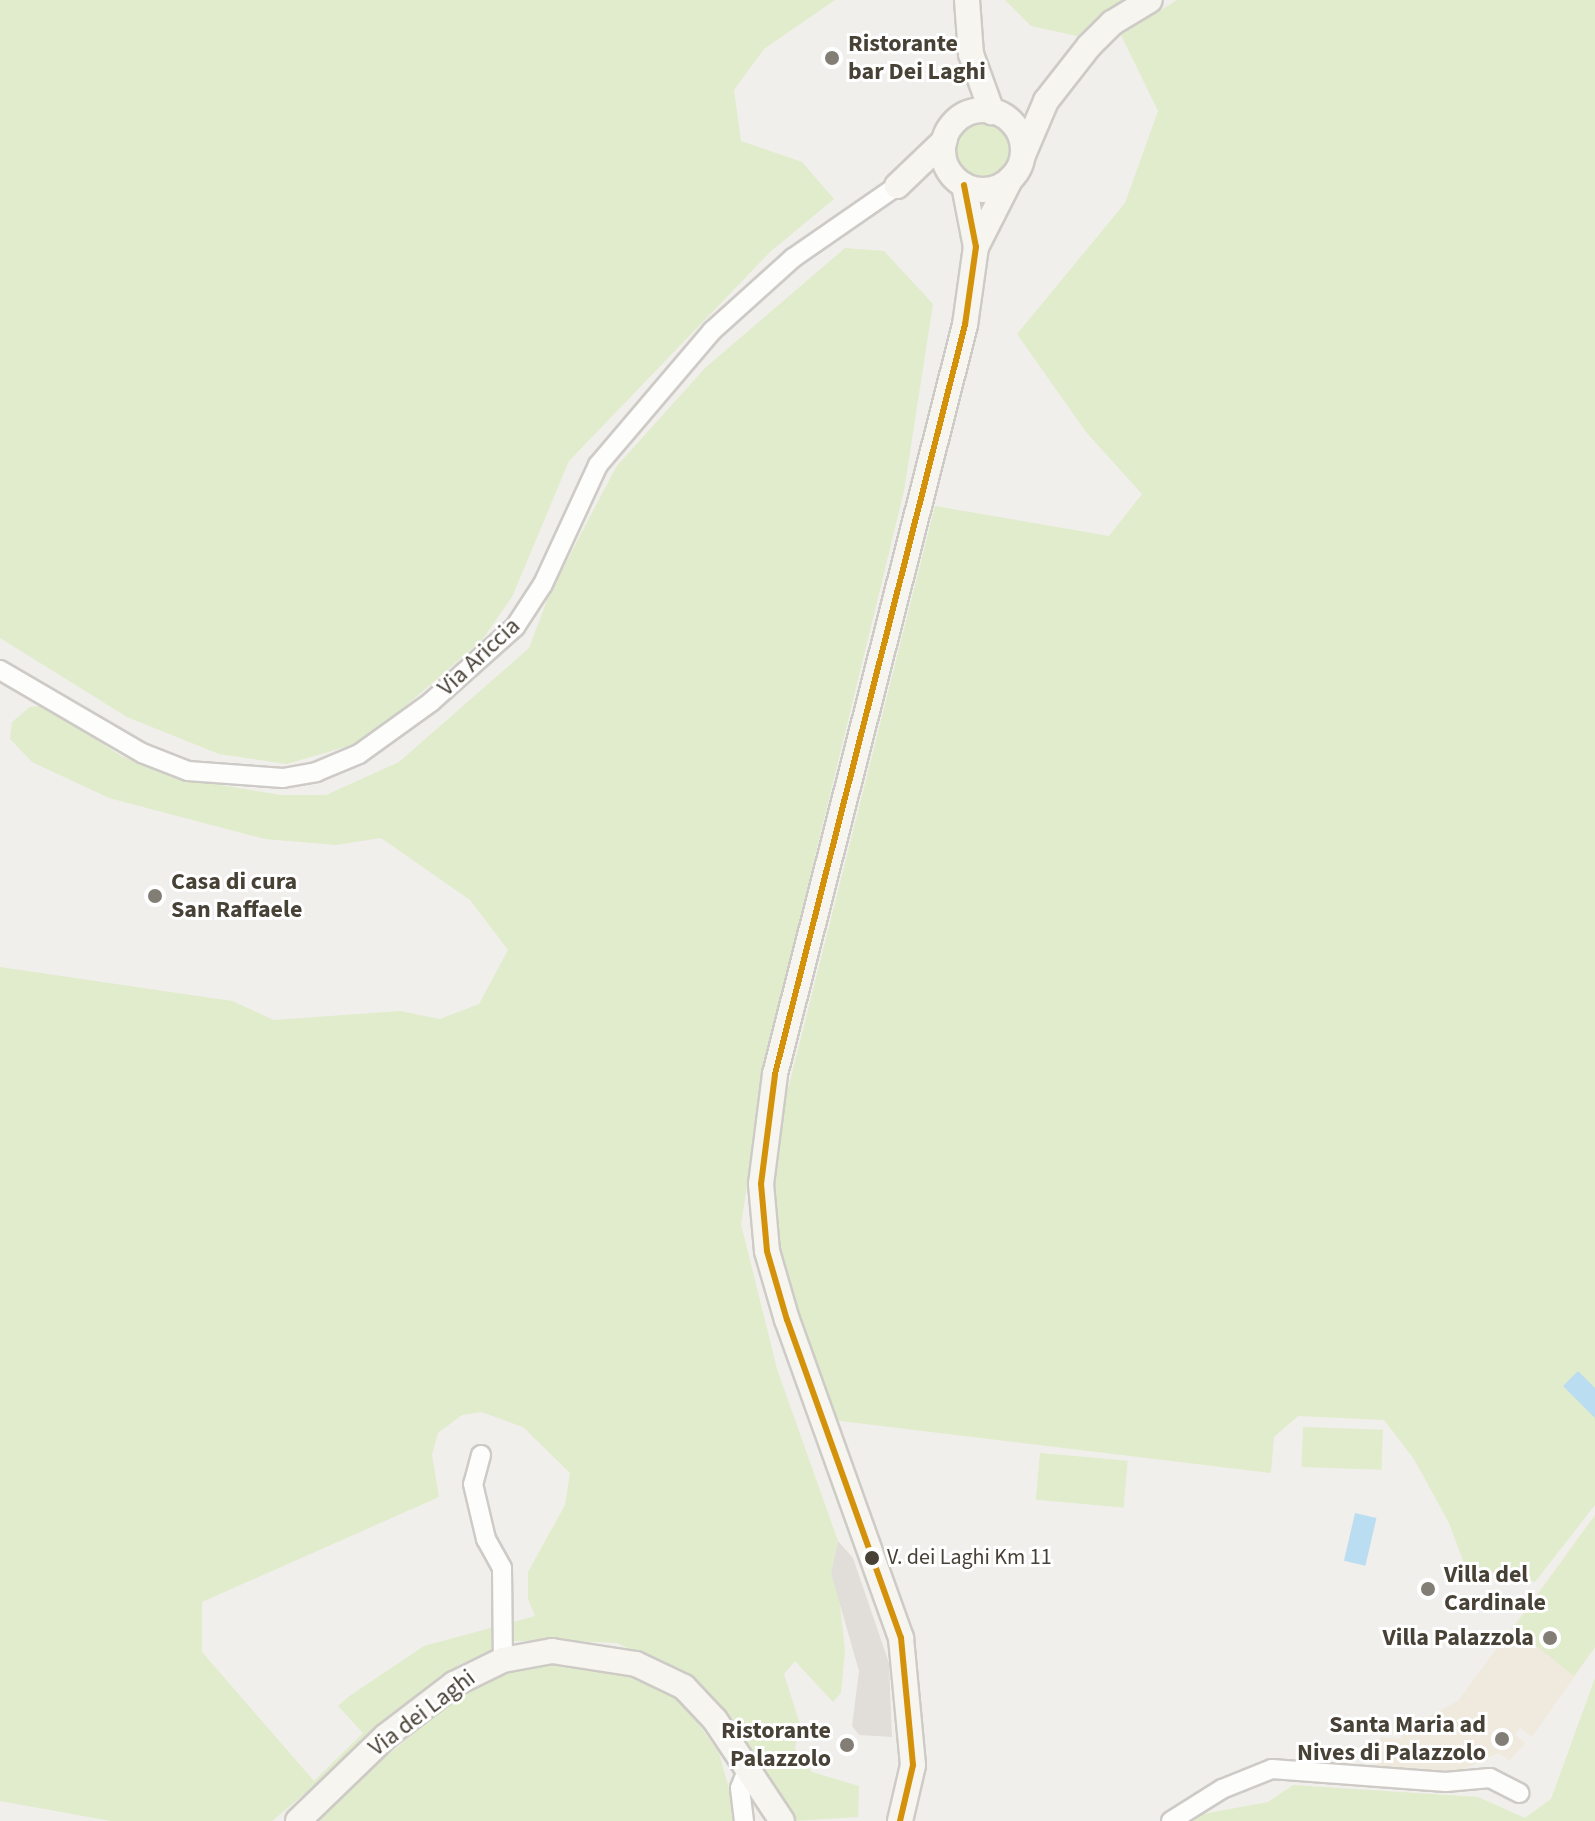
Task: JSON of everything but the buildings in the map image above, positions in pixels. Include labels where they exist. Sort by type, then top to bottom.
[{"type":"main road","points":[[900,1821],[913,1765],[901,1638],[787,1320],[767,1251],[761,1184],[775,1074],[944,421],[976,247],[1023,155],[1046,101],[1105,30],[1150,0]]},
{"type":"main road","points":[[970,3],[971,54],[949,132],[946,164],[960,182],[976,247]]},
{"type":"main road","points":[[971,54],[998,114],[1019,132],[1023,155]]},
{"type":"main road","points":[[949,132],[971,112],[998,114],[1046,101]]},
{"type":"main road","name":"Via Ariccia","points":[[897,186],[949,132]]},
{"type":"main road","points":[[960,182],[984,190],[1011,178]]},
{"type":"main road","name":"Via Ariccia","points":[[897,186],[960,182]]},
{"type":"main road","name":"Via dei Laghi","points":[[298,1821],[411,1716],[454,1684],[503,1660],[565,1652],[660,1673],[707,1709],[782,1821]]},
{"type":"street","name":"Via Ariccia","points":[[0,670],[142,753],[188,771],[283,778],[316,772],[359,754],[431,702],[521,619],[593,473],[701,343],[774,273],[897,186]]},
{"type":"street","points":[[481,1455],[473,1484],[486,1539],[502,1568],[503,1660]]},
{"type":"street","points":[[744,1821],[740,1788],[748,1768]]},
{"type":"street","points":[[1171,1821],[1222,1789],[1272,1769],[1446,1782],[1490,1778],[1519,1793]]},
{"type":"shaded area","name":"Villa Palazzola","points":[[1595,1515],[1595,1647],[1532,1737],[1520,1728],[1515,1735],[1525,1743],[1509,1761],[1499,1753],[1453,1774],[1377,1768],[1380,1737],[1401,1739],[1403,1730],[1458,1701]]},
{"type":"shaded area","points":[[838,1541],[853,1558],[889,1663],[892,1737],[859,1735],[852,1726],[859,1671],[831,1573]]},
{"type":"green space","points":[[0,0],[835,0],[764,49],[734,90],[741,141],[802,162],[834,199],[770,252],[569,461],[512,597],[482,640],[365,741],[287,764],[219,754],[127,717],[0,638]]},
{"type":"green space","points":[[1005,0],[1127,0],[1077,36],[1031,26]]},
{"type":"green space","points":[[1177,0],[1595,0],[1595,1505],[1535,1582],[1465,1566],[1449,1523],[1414,1459],[1384,1420],[1298,1416],[1274,1437],[1271,1473],[832,1420],[773,1236],[771,1180],[781,1117],[935,506],[1109,536],[1142,494],[1086,432],[1017,334],[1125,203],[1158,111],[1121,35]]},
{"type":"green space","points":[[978,119],[990,119],[1006,128],[1013,138],[1013,162],[1006,172],[990,181],[978,181],[958,167],[953,156],[953,144],[967,124]]},
{"type":"green space","points":[[845,248],[884,251],[933,304],[904,491],[769,1045],[741,1224],[777,1369],[838,1541],[831,1573],[838,1587],[845,1650],[841,1693],[833,1702],[795,1661],[784,1674],[800,1724],[795,1749],[812,1772],[859,1786],[858,1817],[792,1821],[668,1667],[617,1643],[572,1641],[514,1641],[460,1664],[272,1821],[111,1821],[0,1801],[0,967],[232,1001],[274,1020],[400,1011],[440,1019],[479,1004],[508,950],[470,900],[381,838],[336,845],[265,839],[109,798],[32,762],[10,739],[12,722],[30,707],[45,705],[121,756],[172,777],[281,795],[326,795],[399,762],[529,648],[549,595],[616,467],[705,368]],"holes":[[[481,1412],[523,1427],[570,1473],[565,1505],[528,1572],[528,1599],[535,1616],[424,1646],[348,1697],[338,1706],[363,1733],[314,1781],[202,1652],[202,1602],[439,1497],[432,1455],[438,1433],[462,1415]]]},
{"type":"green space","points":[[1303,1427],[1383,1430],[1382,1470],[1302,1467]]},
{"type":"green space","points":[[1040,1453],[1128,1461],[1124,1507],[1036,1500]]},
{"type":"green space","points":[[1595,1515],[1595,1647],[1574,1676],[1514,1628]]},
{"type":"green space","points":[[531,1664],[608,1667],[680,1697],[719,1753],[738,1821],[310,1821],[460,1694],[491,1677]]},
{"type":"green space","points":[[1595,1678],[1595,1821],[1194,1821],[1203,1814],[1268,1802],[1293,1785],[1478,1797],[1525,1818],[1551,1799]]},
{"type":"water","points":[[1578,1371],[1595,1388],[1595,1418],[1563,1386]]},
{"type":"water","points":[[1355,1513],[1376,1518],[1365,1566],[1344,1561]]},
{"type":"transit line","points":[[900,1821],[913,1765],[901,1638],[787,1320],[767,1251],[761,1184],[775,1074],[965,325],[976,247],[964,185]]},
{"type":"place","name":"Ristorante bar Dei Laghi","points":[[832,58]]},
{"type":"place","name":"Casa di cura San Raffaele","points":[[155,896]]},
{"type":"place","name":"V. dei Laghi Km 11","points":[[872,1558]]},
{"type":"place","name":"Villa del Cardinale","points":[[1428,1589]]},
{"type":"place","name":"Villa Palazzola","points":[[1550,1638]]},
{"type":"place","name":"Santa Maria ad Nives di Palazzolo","points":[[1502,1739]]},
{"type":"place","name":"Ristorante Palazzolo","points":[[847,1745]]}]
